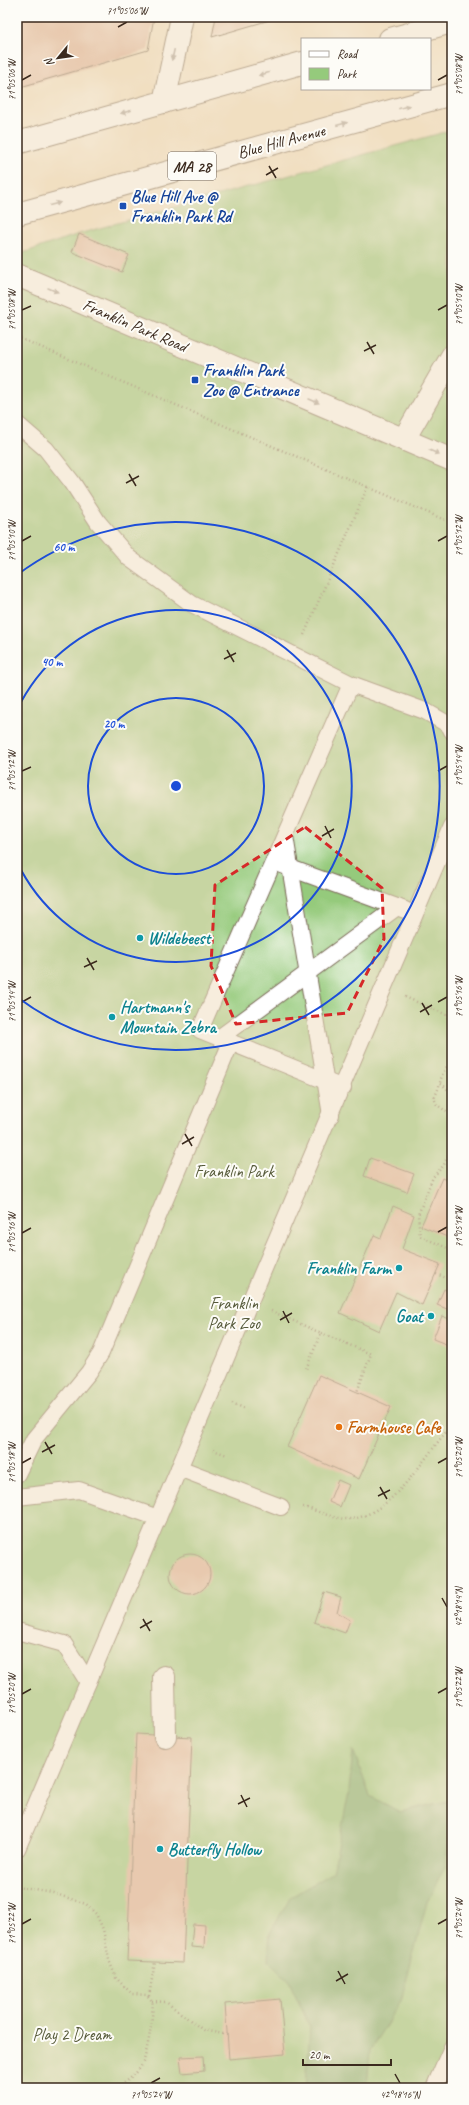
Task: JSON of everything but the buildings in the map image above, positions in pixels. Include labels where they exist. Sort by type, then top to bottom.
[{"type":"main road","points":[[164,102],[182,17]]},
{"type":"main road","points":[[394,38],[452,22]]},
{"type":"main road","points":[[17,143],[301,64]]},
{"type":"main road","name":"Blue Hill Avenue","points":[[17,214],[452,94]]},
{"type":"main road","name":"Franklin Park Road","points":[[17,275],[452,460]]},
{"type":"main road","points":[[404,439],[452,356]]},
{"type":"main road","points":[[164,1677],[166,1736]]},
{"type":"lane","points":[[17,424],[46,449],[72,482],[98,522],[129,558],[192,604],[351,684],[425,711],[449,725],[452,731]]},
{"type":"lane","points":[[343,1088],[200,1030],[351,684]]},
{"type":"lane","points":[[17,1849],[178,1468],[343,1088],[452,827]]},
{"type":"lane","points":[[285,836],[331,1115]]},
{"type":"lane","points":[[274,862],[416,914]]},
{"type":"lane","points":[[17,1474],[34,1439],[89,1372],[101,1353],[225,1040],[307,973],[397,907]]},
{"type":"lane","points":[[178,1468],[281,1507]]},
{"type":"lane","points":[[17,1497],[79,1490],[158,1518]]},
{"type":"lane","points":[[17,1631],[64,1644],[88,1682]]},
{"type":"lane","points":[[434,2088],[452,2047]]},
{"type":"path","points":[[17,337],[452,523]]},
{"type":"path","points":[[296,656],[368,486]]},
{"type":"path","points":[[383,992],[411,999],[447,1015]]},
{"type":"path","points":[[452,1007],[447,1015],[452,1041]]},
{"type":"path","points":[[452,1062],[442,1072],[441,1083],[434,1098],[437,1105],[446,1111],[452,1109]]},
{"type":"path","points":[[441,1083],[452,1094]]},
{"type":"path","points":[[452,1145],[444,1165],[433,1177],[418,1215],[420,1236],[452,1250]]},
{"type":"path","points":[[436,1274],[452,1280]]},
{"type":"path","points":[[251,1301],[320,1333],[371,1354],[356,1392]]},
{"type":"path","points":[[306,1369],[320,1333]]},
{"type":"path","points":[[281,1507],[302,1507],[317,1510],[337,1518],[353,1519],[374,1511],[394,1498],[452,1426]]},
{"type":"path","points":[[17,1887],[53,1893],[86,1904],[96,1914],[104,1929],[111,1966],[120,1984],[132,1994],[147,1994],[152,2001],[153,2015],[143,2062],[132,2077],[117,2088]]},
{"type":"path","points":[[149,1996],[155,1962]]},
{"type":"path","points":[[152,2001],[166,2002],[202,2030],[228,2035]]},
{"type":"highlighted area","points":[[305,827],[382,888],[384,939],[347,1013],[236,1024],[211,966],[215,885]]},
{"type":"green space","name":"Franklin Park","points":[[452,130],[452,2088],[17,2088],[17,255],[82,233]]},
{"type":"green space","points":[[353,1750],[370,1796],[400,1812],[452,1800],[446,1865],[427,1902],[401,2001],[370,2050],[367,2088],[306,2088],[310,2027],[289,1981],[268,1960],[270,1932],[291,1897],[333,1872],[349,1792]]},
{"type":"place","name":"Blue Hill Ave @ Franklin Park Rd","points":[[123,206]]},
{"type":"place","name":"Franklin Park Zoo @ Entrance","points":[[195,380]]},
{"type":"place","name":"Wildebeest","points":[[140,938]]},
{"type":"place","name":"Hartmann's Mountain Zebra","points":[[112,1017]]},
{"type":"place","name":"Franklin Farm","points":[[399,1268]]},
{"type":"place","name":"Goat","points":[[431,1316]]},
{"type":"place","name":"Farmhouse Cafe","points":[[339,1427]]},
{"type":"place","name":"Butterfly Hollow","points":[[160,1849]]},
{"type":"park label","name":"Franklin Park Zoo","points":[[234,1313]]},
{"type":"park label","name":"Play 2 Dream","points":[[72,2034]]}]
